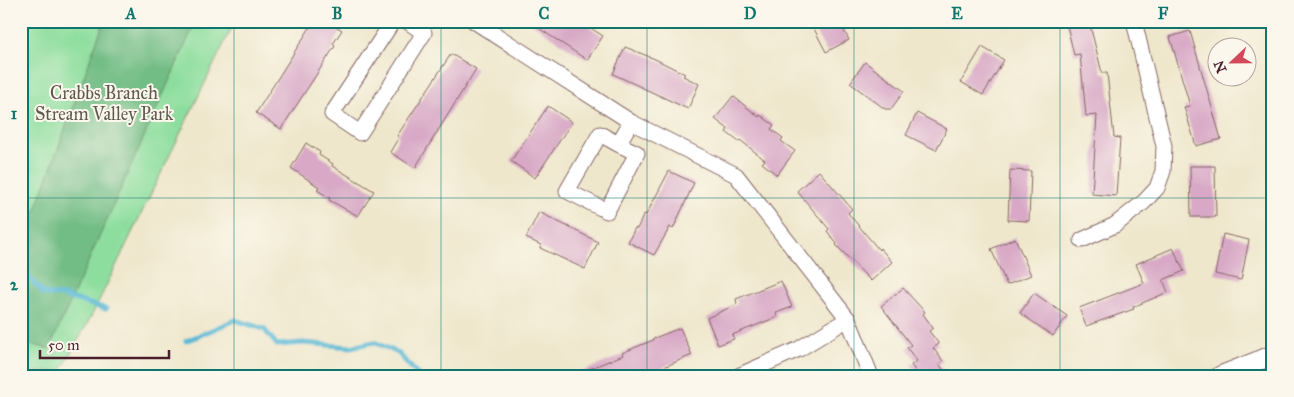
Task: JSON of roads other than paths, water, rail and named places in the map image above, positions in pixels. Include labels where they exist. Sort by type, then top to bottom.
[{"type":"street","points":[[393,21],[332,114],[360,133],[424,32],[407,21]]},
{"type":"street","points":[[474,21],[631,122],[736,174],[848,319],[871,376]]},
{"type":"street","points":[[1082,240],[1115,225],[1144,202],[1157,188],[1163,171],[1164,146],[1134,21]]},
{"type":"street","points":[[618,144],[631,122]]},
{"type":"street","points":[[600,134],[618,144],[637,153],[607,211],[567,191],[600,134]]},
{"type":"street","points":[[738,376],[799,350],[848,319]]},
{"type":"street","points":[[1220,376],[1273,355]]},
{"type":"waterway","points":[[21,274],[26,274],[44,294],[64,296],[106,309]]},
{"type":"waterway","points":[[186,341],[235,320],[264,329],[277,345],[303,343],[351,347],[374,342],[398,353],[419,376]]},
{"type":"park label","name":"Crabbs Branch Stream Valley Park","points":[[104,104]]}]
